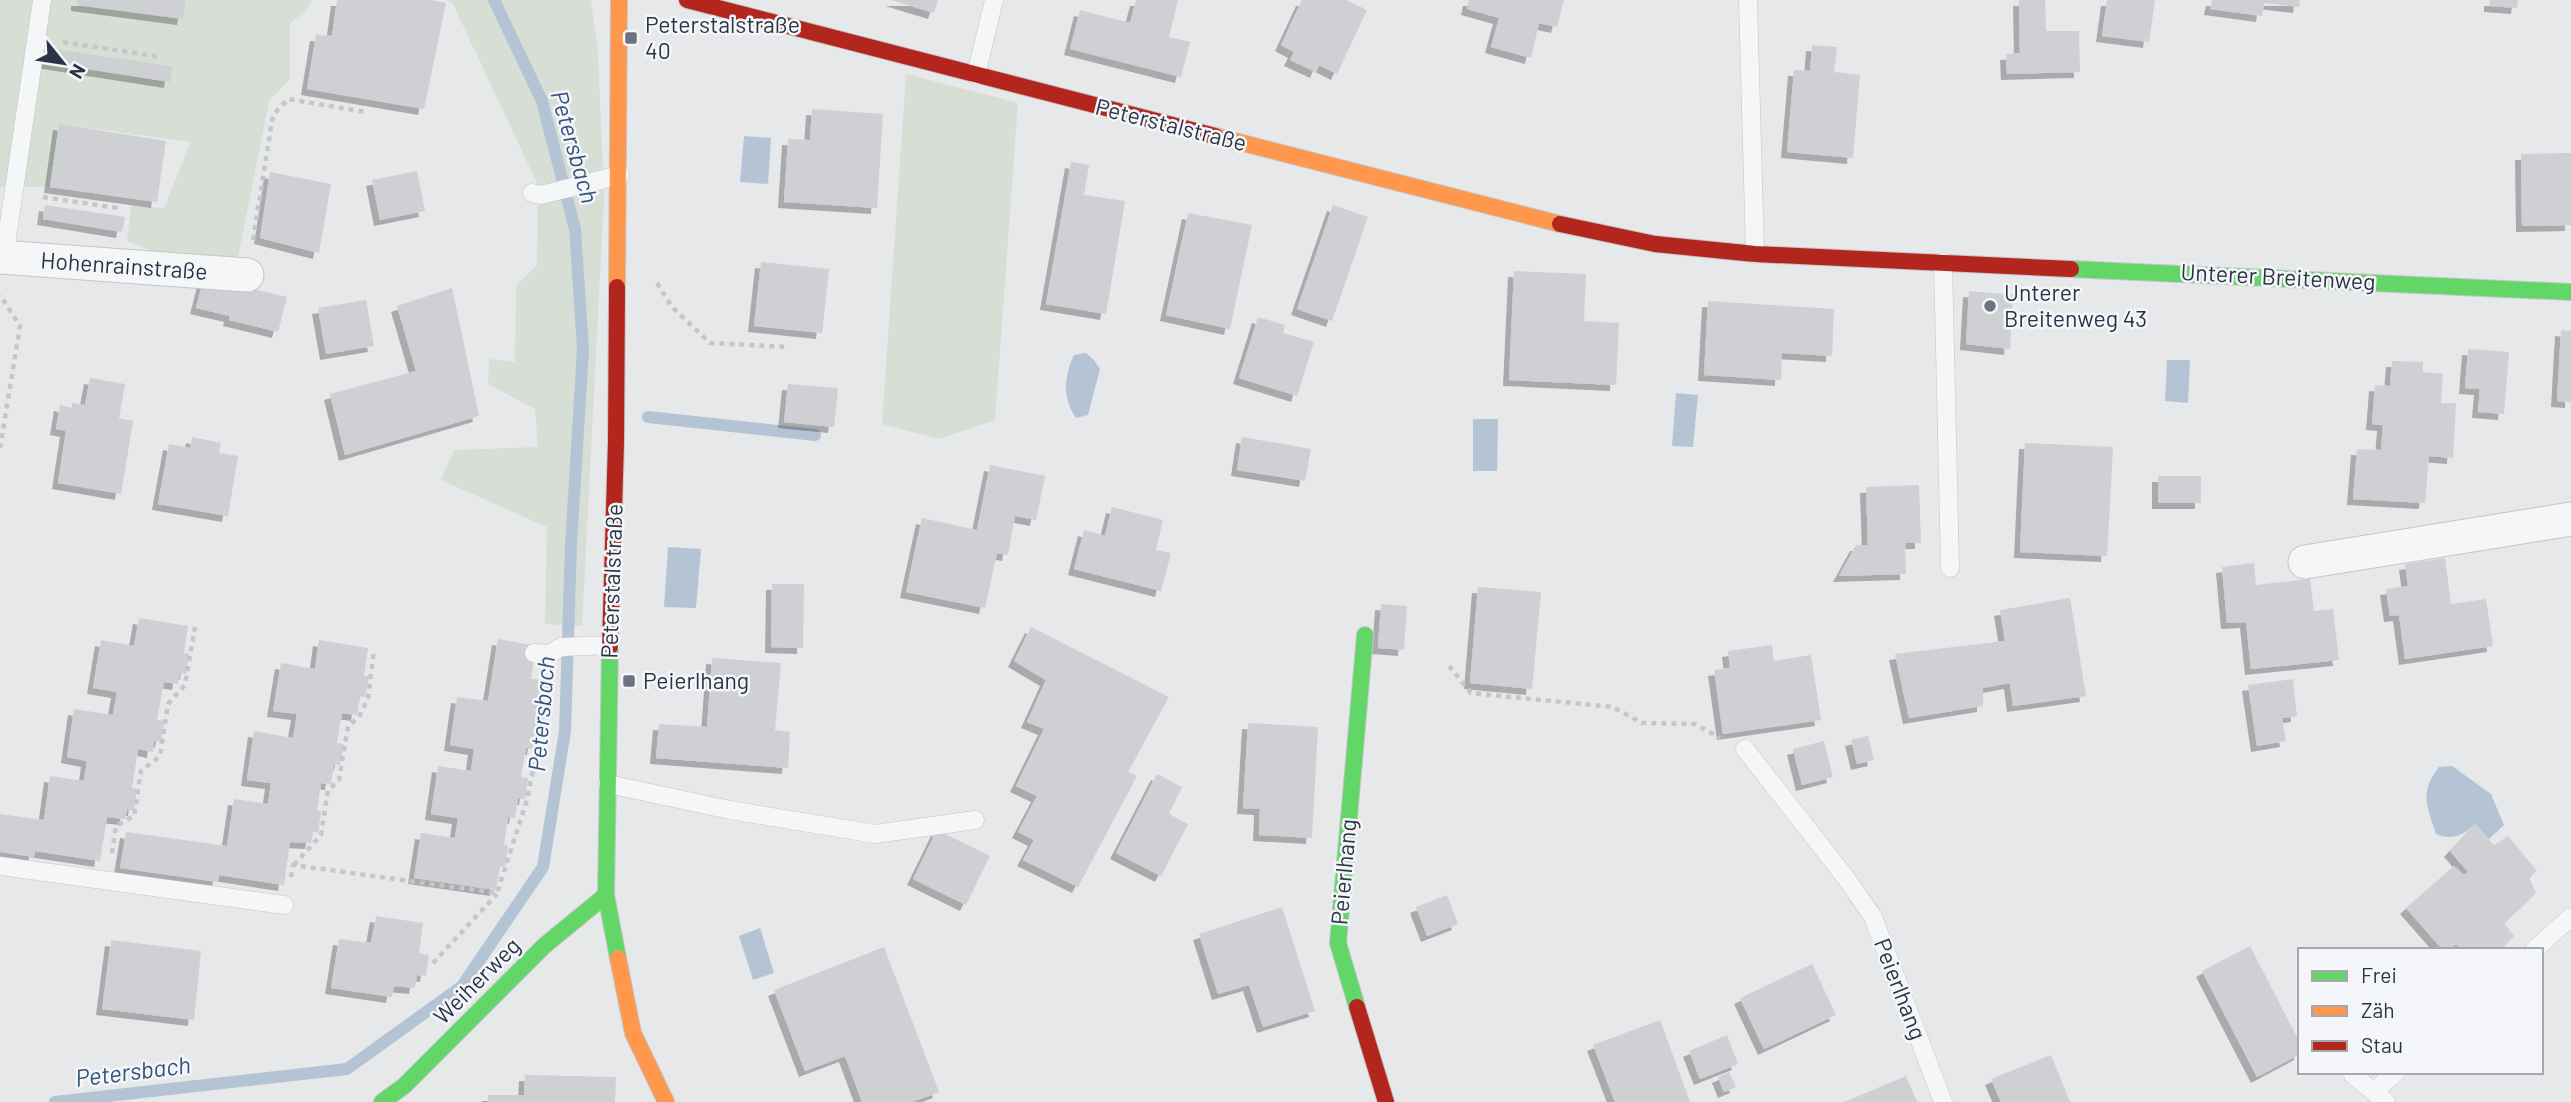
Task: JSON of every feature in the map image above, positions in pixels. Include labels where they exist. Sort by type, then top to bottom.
[{"type":"street","name":"Peterstalstraße","points":[[620,0],[620,175],[606,895],[633,1033],[666,1102]]},
{"type":"street","name":"Peterstalstraße","points":[[687,0],[1553,223],[1655,244]]},
{"type":"street","name":"Unterer Breitenweg","points":[[1655,244],[1755,254],[2571,292]]},
{"type":"street","name":"Hohenrainstraße","points":[[2,257],[247,275]]},
{"type":"street","points":[[2305,562],[2571,519]]},
{"type":"street","name":"Peierlhang","points":[[1366,635],[1338,943],[1386,1102]]},
{"type":"street","name":"Weiherweg","points":[[382,1102],[404,1086],[544,946],[606,895]]},
{"type":"lane","points":[[2,257],[41,0]]},
{"type":"lane","points":[[976,75],[994,0]]},
{"type":"lane","points":[[1748,0],[1755,254]]},
{"type":"lane","points":[[532,193],[541,195],[620,175]]},
{"type":"lane","points":[[1943,262],[1950,568]]},
{"type":"lane","points":[[548,651],[611,645]]},
{"type":"lane","name":"Peierlhang","points":[[1745,749],[1846,878],[1873,917],[1943,1102]]},
{"type":"lane","points":[[608,784],[730,810],[875,834],[975,820]]},
{"type":"lane","points":[[0,866],[284,905]]},
{"type":"lane","points":[[2536,948],[2571,917]]},
{"type":"lane","points":[[2353,1075],[2380,1097],[2395,1074]]},
{"type":"path","points":[[36,38],[161,57]]},
{"type":"path","points":[[247,275],[274,115],[288,99],[366,112]]},
{"type":"path","points":[[12,204],[26,195],[118,208]]},
{"type":"path","points":[[654,278],[672,307],[710,342],[789,347]]},
{"type":"path","points":[[0,294],[20,326],[0,448]]},
{"type":"path","points":[[107,881],[116,825],[134,816],[141,771],[160,756],[168,704],[185,685],[195,626]]},
{"type":"path","points":[[284,905],[293,865],[321,835],[328,790],[339,780],[348,726],[359,717],[368,698],[374,649]]},
{"type":"path","points":[[433,963],[497,893],[545,733],[548,651]]},
{"type":"path","points":[[1449,666],[1471,693],[1613,706],[1642,723],[1695,724],[1745,749]]},
{"type":"path","points":[[293,865],[497,893]]},
{"type":"shaded area","points":[[0,0],[313,0],[290,24],[290,79],[269,101],[237,262],[169,258],[127,241],[131,206],[164,208],[191,142],[59,124],[50,187],[0,187]]},
{"type":"shaded area","points":[[446,0],[591,0],[598,52],[604,198],[582,626],[545,624],[547,527],[441,480],[454,450],[538,447],[535,409],[488,384],[489,359],[515,362],[516,286],[537,265],[538,185],[452,2]]},
{"type":"shaded area","points":[[906,74],[1018,103],[995,420],[939,439],[882,424]]},
{"type":"water","points":[[744,136],[771,138],[768,184],[740,182]]},
{"type":"water","points":[[1086,353],[1100,369],[1088,415],[1076,418],[1068,403],[1068,371],[1074,355]]},
{"type":"water","points":[[2167,360],[2190,360],[2188,403],[2165,401]]},
{"type":"water","points":[[1676,393],[1698,395],[1693,447],[1672,446]]},
{"type":"water","points":[[1473,419],[1498,419],[1497,471],[1473,471]]},
{"type":"water","points":[[668,547],[701,549],[696,608],[664,607]]},
{"type":"water","points":[[2452,766],[2491,794],[2504,825],[2489,839],[2475,824],[2457,836],[2436,834],[2428,807],[2427,792],[2439,767]]},
{"type":"water","points":[[760,928],[774,973],[753,980],[739,936]]},
{"type":"building","points":[[77,0],[186,0],[183,19],[77,5]]},
{"type":"building","points":[[337,0],[431,0],[446,3],[424,109],[307,89],[316,35],[332,36]]},
{"type":"building","points":[[891,0],[938,0],[934,13]]},
{"type":"building","points":[[1136,0],[1178,0],[1169,37],[1190,42],[1181,77],[1070,49],[1080,10],[1130,23]]},
{"type":"building","points":[[1302,0],[1346,0],[1367,10],[1337,74],[1319,65],[1316,72],[1290,60],[1294,52],[1281,45]]},
{"type":"building","points":[[1469,0],[1564,0],[1557,27],[1539,23],[1531,58],[1491,47],[1499,18],[1467,9]]},
{"type":"building","points":[[2019,0],[2045,0],[2046,31],[2079,31],[2080,72],[2007,74],[2006,54],[2020,53]]},
{"type":"building","points":[[2107,0],[2155,0],[2149,42],[2102,36]]},
{"type":"building","points":[[2212,0],[2300,0],[2299,7],[2264,3],[2262,16],[2210,9]]},
{"type":"building","points":[[2490,0],[2518,0],[2517,8],[2490,6]]},
{"type":"building","points":[[1812,45],[1837,47],[1834,72],[1860,75],[1853,158],[1787,152],[1794,70],[1810,71]]},
{"type":"building","points":[[44,48],[172,66],[170,82],[42,62]]},
{"type":"building","points":[[812,109],[883,114],[877,208],[784,202],[788,139],[810,140]]},
{"type":"building","points":[[59,124],[166,141],[157,202],[50,187]]},
{"type":"building","points":[[2571,153],[2571,225],[2522,226],[2521,154]]},
{"type":"building","points":[[1071,162],[1089,165],[1084,195],[1125,201],[1106,314],[1046,304]]},
{"type":"building","points":[[417,171],[425,211],[380,220],[372,180]]},
{"type":"building","points":[[270,172],[331,184],[319,253],[260,238]]},
{"type":"building","points":[[45,205],[125,217],[122,232],[43,219]]},
{"type":"building","points":[[1333,205],[1368,217],[1332,321],[1297,309]]},
{"type":"building","points":[[1188,213],[1252,225],[1230,329],[1166,315]]},
{"type":"building","points":[[761,262],[829,269],[822,333],[754,326]]},
{"type":"building","points":[[1514,271],[1586,274],[1584,321],[1619,323],[1616,385],[1509,380]]},
{"type":"building","points":[[203,281],[238,285],[287,297],[278,332],[229,320],[230,316],[196,308]]},
{"type":"building","points":[[452,288],[479,416],[345,455],[330,394],[416,371],[397,306]]},
{"type":"building","points":[[1969,291],[2013,295],[2010,349],[1966,344]]},
{"type":"building","points":[[366,300],[374,346],[326,354],[318,308]]},
{"type":"building","points":[[1708,301],[1834,309],[1832,356],[1782,353],[1781,380],[1704,375]]},
{"type":"building","points":[[1258,317],[1285,325],[1283,333],[1314,342],[1297,396],[1239,378]]},
{"type":"building","points":[[2561,330],[2571,331],[2571,402],[2557,401]]},
{"type":"building","points":[[2468,349],[2509,352],[2504,414],[2478,412],[2480,389],[2465,388]]},
{"type":"building","points":[[2392,361],[2423,362],[2423,372],[2443,374],[2441,403],[2456,403],[2453,458],[2429,456],[2425,503],[2353,499],[2357,449],[2381,450],[2383,425],[2372,424],[2375,385],[2390,386]]},
{"type":"building","points":[[90,378],[125,384],[119,418],[133,421],[121,494],[58,483],[66,431],[56,429],[60,405],[72,408],[72,403],[85,405]]},
{"type":"building","points":[[788,384],[838,388],[834,427],[784,422]]},
{"type":"building","points":[[192,437],[221,443],[219,453],[238,456],[228,516],[158,504],[169,444],[190,448]]},
{"type":"building","points":[[1242,437],[1311,449],[1305,481],[1237,470]]},
{"type":"building","points":[[2025,443],[2113,447],[2107,556],[2020,552]]},
{"type":"building","points":[[990,465],[1045,476],[1036,520],[1015,516],[1008,555],[997,553],[985,608],[906,592],[922,518],[977,530]]},
{"type":"building","points":[[2158,476],[2201,476],[2201,503],[2158,503]]},
{"type":"building","points":[[1919,485],[1921,543],[1905,543],[1906,574],[1839,576],[1856,545],[1868,545],[1866,487]]},
{"type":"building","points":[[1112,507],[1163,520],[1156,550],[1171,553],[1161,591],[1074,569],[1084,530],[1105,536]]},
{"type":"building","points":[[2445,558],[2451,604],[2486,599],[2493,646],[2405,659],[2399,615],[2390,616],[2386,589],[2408,586],[2405,564]]},
{"type":"building","points":[[2254,563],[2256,585],[2310,579],[2314,611],[2333,609],[2339,660],[2251,669],[2246,622],[2227,623],[2222,567]]},
{"type":"building","points":[[772,584],[804,584],[803,648],[771,647]]},
{"type":"building","points":[[1478,587],[1541,592],[1532,689],[1470,683]]},
{"type":"building","points":[[2070,598],[2086,696],[2013,706],[2010,683],[1983,688],[1983,706],[1909,718],[1895,654],[2005,641],[2000,610]]},
{"type":"building","points":[[1381,604],[1407,606],[1404,650],[1378,648]]},
{"type":"building","points":[[139,618],[188,626],[184,653],[189,654],[186,674],[180,673],[178,684],[164,682],[157,720],[164,721],[161,742],[154,741],[153,752],[138,749],[132,788],[137,789],[134,810],[127,810],[125,819],[107,817],[100,861],[35,851],[34,857],[0,852],[0,814],[44,820],[50,776],[84,781],[87,761],[67,757],[74,709],[113,715],[117,692],[93,688],[101,640],[134,646]]},
{"type":"building","points":[[1031,627],[1169,697],[1128,772],[1137,776],[1078,887],[1023,860],[1034,840],[1018,832],[1037,796],[1016,786],[1044,729],[1027,722],[1046,680],[1014,661]]},
{"type":"building","points":[[498,639],[536,646],[531,679],[544,680],[539,710],[545,711],[542,731],[536,730],[533,749],[526,748],[521,777],[528,778],[525,799],[518,798],[515,818],[508,817],[504,845],[508,846],[505,867],[500,866],[496,890],[414,878],[421,833],[455,838],[458,818],[431,814],[438,766],[471,771],[474,749],[450,745],[457,697],[488,701]]},
{"type":"building","points":[[319,640],[368,648],[364,676],[369,676],[365,697],[360,696],[357,715],[342,713],[337,743],[344,744],[340,765],[334,764],[331,784],[321,783],[317,811],[321,811],[318,833],[313,832],[311,843],[290,842],[284,885],[219,875],[218,882],[120,868],[126,832],[227,846],[234,799],[268,804],[271,783],[247,780],[254,731],[293,738],[297,714],[273,711],[281,663],[315,669]]},
{"type":"building","points":[[1772,645],[1774,661],[1811,655],[1821,720],[1723,734],[1714,670],[1730,668],[1728,651]]},
{"type":"building","points":[[712,658],[781,663],[775,730],[790,732],[788,768],[656,758],[659,724],[707,727]]},
{"type":"building","points":[[2293,679],[2297,716],[2282,718],[2286,741],[2257,746],[2248,685]]},
{"type":"building","points":[[1248,723],[1318,727],[1312,838],[1259,835],[1260,809],[1243,808]]},
{"type":"building","points":[[1868,736],[1874,760],[1857,764],[1851,740]]},
{"type":"building","points":[[1824,741],[1833,777],[1802,785],[1793,749]]},
{"type":"building","points":[[1157,774],[1182,787],[1169,814],[1188,824],[1161,876],[1116,853]]},
{"type":"building","points":[[2475,824],[2494,845],[2508,836],[2537,871],[2529,878],[2536,893],[2504,923],[2514,936],[2502,948],[2459,948],[2456,944],[2452,948],[2441,948],[2406,908],[2454,866],[2464,875],[2468,872],[2450,851]]},
{"type":"building","points":[[937,830],[990,856],[966,905],[913,879]]},
{"type":"building","points":[[1447,895],[1458,924],[1427,936],[1416,907]]},
{"type":"building","points":[[1282,907],[1315,1011],[1263,1027],[1249,985],[1218,994],[1199,934]]},
{"type":"building","points":[[376,916],[423,923],[419,953],[429,955],[426,976],[417,975],[415,988],[394,986],[392,997],[331,988],[339,939],[371,943]]},
{"type":"building","points":[[111,940],[201,951],[194,1020],[102,1009]]},
{"type":"building","points":[[2250,946],[2298,1039],[2298,1055],[2257,1077],[2202,971]]},
{"type":"building","points":[[884,947],[939,1092],[912,1102],[862,1102],[845,1056],[805,1071],[774,990]]},
{"type":"building","points":[[1812,964],[1836,1015],[1764,1049],[1740,998]]},
{"type":"building","points":[[1660,1020],[1690,1102],[1615,1102],[1593,1045]]},
{"type":"building","points":[[1727,1035],[1738,1064],[1700,1079],[1689,1051]]},
{"type":"building","points":[[2051,1055],[2070,1102],[2001,1102],[1991,1079]]},
{"type":"building","points":[[1729,1072],[1736,1087],[1724,1092],[1718,1077]]},
{"type":"building","points":[[525,1075],[616,1077],[615,1102],[488,1102],[488,1095],[524,1095]]},
{"type":"building","points":[[1906,1076],[1917,1102],[1844,1102]]},
{"type":"waterway","name":"Petersbach","points":[[55,1102],[347,1069],[462,986],[543,867],[565,731],[571,545],[583,349],[575,229],[542,101],[494,0]]},
{"type":"waterway","points":[[648,417],[815,435]]},
{"type":"traffic: fast","points":[[2071,269],[2571,292]]},
{"type":"traffic: fast","points":[[1357,1007],[1338,943],[1365,635]]},
{"type":"traffic: fast","points":[[610,647],[606,895],[618,958]]},
{"type":"traffic: fast","points":[[382,1102],[404,1086],[544,946],[606,895]]},
{"type":"traffic: slow","points":[[617,287],[619,0]]},
{"type":"traffic: slow","points":[[1215,136],[1560,224]]},
{"type":"traffic: slow","points":[[618,958],[633,1033],[666,1102]]},
{"type":"traffic: jam","points":[[687,0],[1215,136]]},
{"type":"traffic: jam","points":[[1560,224],[1655,244],[1755,254],[2071,269]]},
{"type":"traffic: jam","points":[[610,647],[617,287]]},
{"type":"traffic: jam","points":[[1357,1007],[1386,1102]]},
{"type":"place","name":"Peterstalstraße 40","points":[[631,38]]},
{"type":"place","name":"Unterer Breitenweg 43","points":[[1990,306]]},
{"type":"place","name":"Peierlhang","points":[[629,681]]}]
